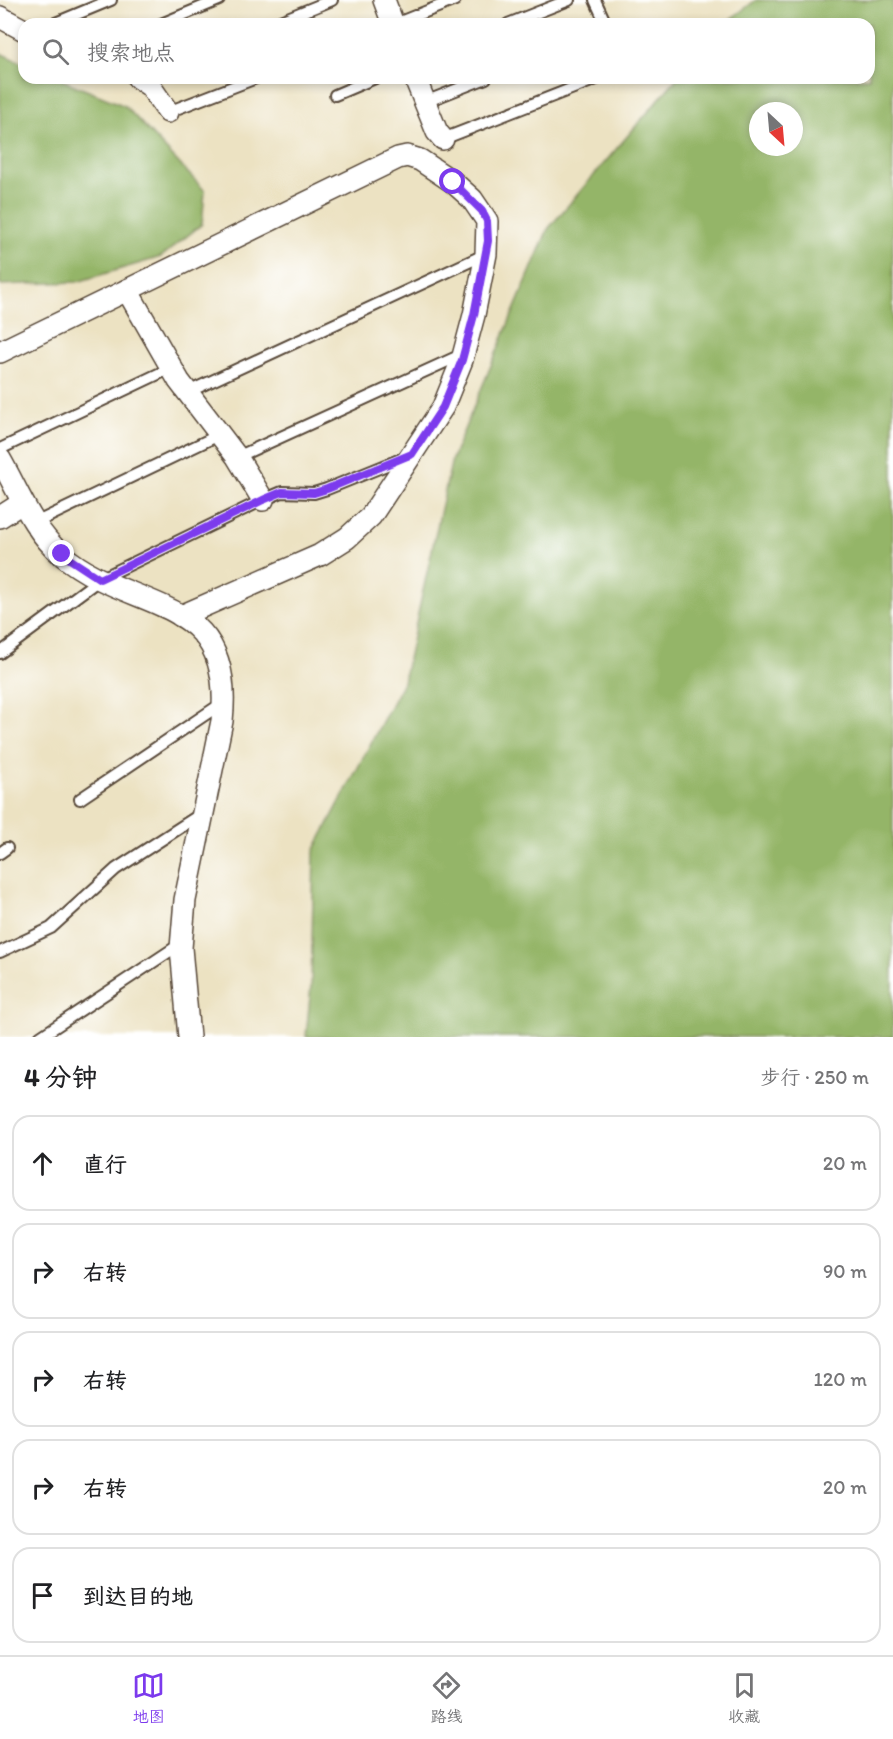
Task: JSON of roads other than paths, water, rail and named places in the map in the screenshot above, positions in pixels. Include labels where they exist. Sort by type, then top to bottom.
[{"type":"street","points":[[384,0],[392,18]]},
{"type":"street","points":[[0,18],[18,27]]},
{"type":"street","points":[[147,84],[168,112]]},
{"type":"street","points":[[418,84],[443,139]]},
{"type":"street","points":[[0,352],[386,162],[407,156],[420,160],[453,182],[482,211],[488,229],[486,254],[463,354],[443,407],[371,516],[347,538],[320,555],[181,616]]},
{"type":"street","points":[[127,290],[171,368],[221,434],[263,500]]},
{"type":"street","points":[[0,459],[19,491],[22,503],[47,540],[62,554],[100,579],[141,594],[181,616],[205,636],[215,653],[222,673],[224,702],[185,900],[182,943],[189,1037]]},
{"type":"street","points":[[0,517],[22,503]]},
{"type":"lane","points":[[68,18],[111,0]]},
{"type":"lane","points":[[175,18],[219,0]]},
{"type":"lane","points":[[288,18],[332,0]]},
{"type":"lane","points":[[409,18],[455,0]]},
{"type":"lane","points":[[523,18],[569,0]]},
{"type":"lane","points":[[595,0],[603,18]]},
{"type":"lane","points":[[168,112],[240,84]]},
{"type":"lane","points":[[334,95],[361,84]]},
{"type":"lane","points":[[425,102],[471,84]]},
{"type":"lane","points":[[443,139],[584,84]]},
{"type":"lane","points":[[188,392],[486,254]]},
{"type":"lane","points":[[237,457],[463,354]]},
{"type":"lane","points":[[0,449],[171,368]]},
{"type":"lane","points":[[35,523],[221,434]]},
{"type":"lane","points":[[0,653],[100,579],[263,500],[282,492],[314,493],[327,489],[412,454]]},
{"type":"lane","points":[[80,799],[224,702]]},
{"type":"lane","points":[[0,952],[51,928],[116,869],[201,814]]},
{"type":"lane","points":[[40,1037],[182,943]]}]
